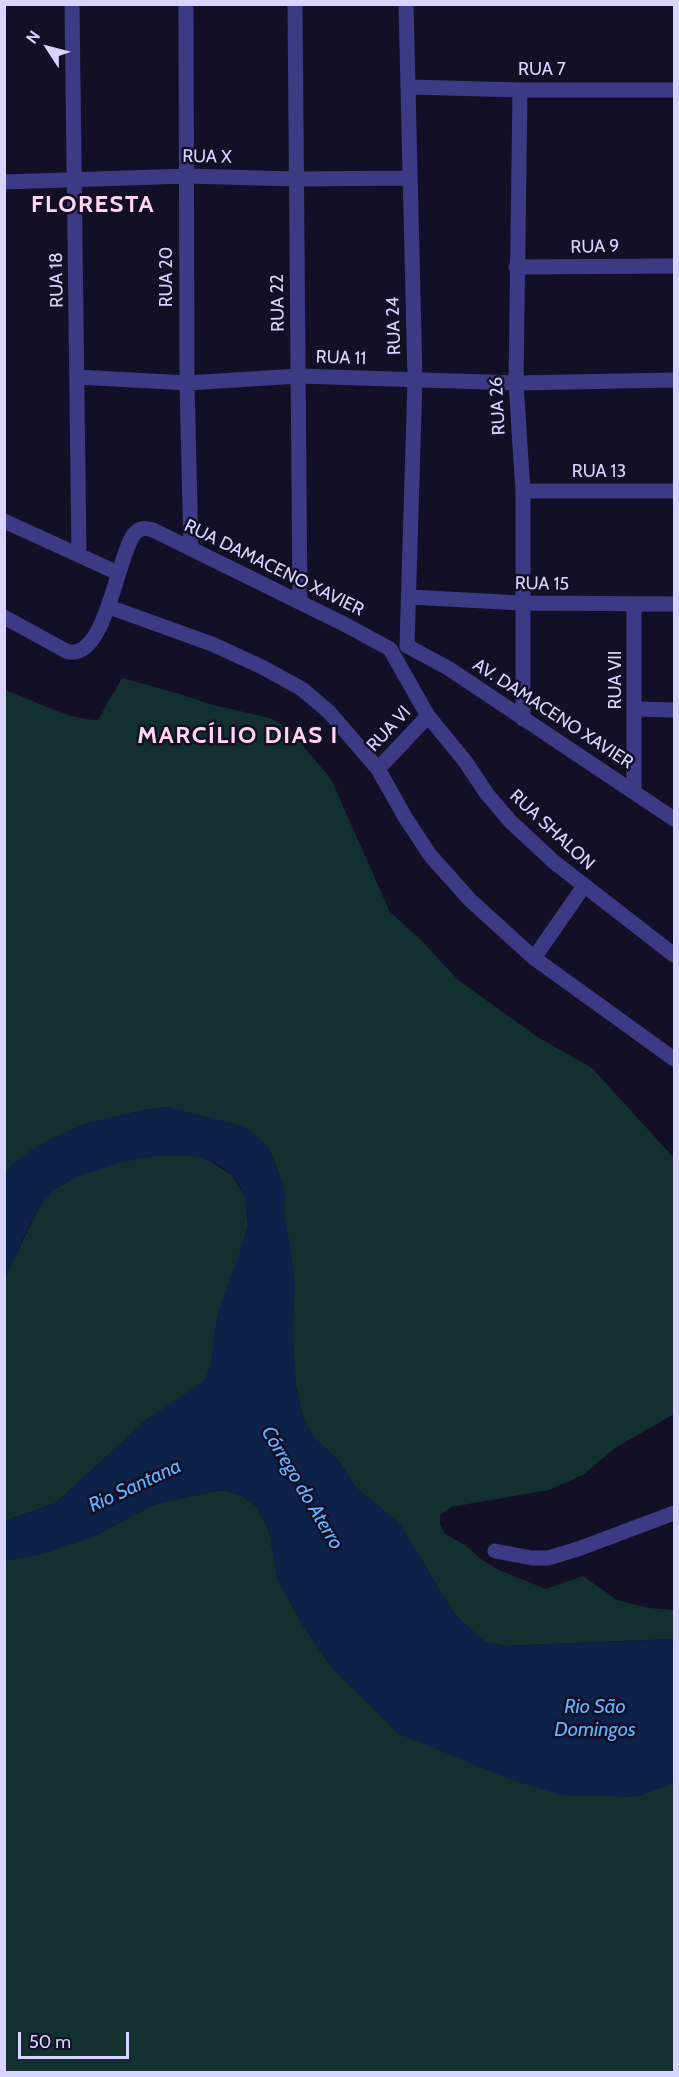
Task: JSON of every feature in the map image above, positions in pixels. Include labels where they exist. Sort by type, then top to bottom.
[{"type":"street","name":"RUA 18","points":[[72,4],[80,555]]},
{"type":"street","name":"RUA 20","points":[[186,4],[187,383],[191,549]]},
{"type":"street","name":"RUA 22","points":[[295,4],[300,602]]},
{"type":"street","name":"RUA 24","points":[[406,4],[415,379],[408,646]]},
{"type":"street","name":"RUA 7","points":[[409,87],[675,90]]},
{"type":"street","name":"RUA 26","points":[[520,90],[516,383],[523,491],[523,719]]},
{"type":"street","name":"RUA X","points":[[4,182],[187,176],[296,179],[409,178]]},
{"type":"street","name":"RUA 9","points":[[516,267],[675,266]]},
{"type":"street","name":"RUA 11","points":[[78,377],[187,383],[299,376],[516,383],[675,380]]},
{"type":"street","name":"RUA 13","points":[[523,491],[675,491]]},
{"type":"street","points":[[4,521],[118,573],[109,606],[96,634],[76,653],[66,651],[4,617]]},
{"type":"street","name":"RUA DAMACENO XAVIER","points":[[118,573],[136,531],[144,528],[153,530],[390,649]]},
{"type":"street","name":"RUA 15","points":[[410,597],[522,603],[675,604]]},
{"type":"street","name":"RUA VII","points":[[634,605],[636,709],[634,791]]},
{"type":"street","points":[[109,606],[212,644],[302,689],[329,712],[378,769],[430,855],[470,900],[534,958],[675,1059]]},
{"type":"street","points":[[390,649],[408,646]]},
{"type":"street","name":"AV. DAMACENO XAVIER","points":[[408,646],[448,668],[675,819]]},
{"type":"street","name":"RUA SHALON","points":[[390,649],[428,716],[510,821],[554,862],[675,956]]},
{"type":"street","points":[[636,709],[675,710]]},
{"type":"street","name":"RUA VI","points":[[378,769],[428,716]]},
{"type":"street","points":[[534,958],[584,886]]},
{"type":"street","points":[[495,1551],[532,1558],[548,1558],[578,1550],[675,1513]]},
{"type":"green space","points":[[122,678],[209,704],[270,718],[288,728],[331,779],[390,912],[421,940],[458,980],[539,1038],[592,1068],[674,1158],[674,1414],[615,1448],[583,1475],[549,1490],[451,1507],[440,1515],[440,1524],[445,1534],[465,1545],[481,1559],[499,1570],[546,1589],[583,1576],[617,1600],[649,1608],[674,1610],[674,1639],[504,1646],[485,1642],[455,1615],[398,1522],[357,1489],[338,1460],[313,1437],[303,1417],[296,1387],[283,1191],[280,1176],[267,1145],[169,1107],[86,1124],[47,1141],[11,1166],[5,1174],[5,690],[76,717],[98,720]]},
{"type":"green space","points":[[162,1155],[193,1155],[208,1160],[231,1174],[245,1196],[248,1225],[209,1372],[197,1388],[145,1421],[56,1503],[5,1521],[4,1280],[40,1205],[52,1191],[75,1177],[125,1160]]},
{"type":"green space","points":[[224,1490],[241,1495],[256,1506],[269,1531],[278,1580],[301,1622],[331,1667],[398,1733],[448,1753],[634,1797],[674,1783],[674,2072],[5,2072],[4,1561],[45,1553],[90,1538],[153,1505]]},
{"type":"water","name":"Rio São Domingos","points":[[169,1107],[245,1127],[267,1145],[285,1194],[284,1208],[295,1280],[293,1335],[296,1387],[303,1417],[313,1437],[338,1460],[357,1489],[398,1522],[455,1615],[485,1642],[504,1646],[674,1639],[674,1783],[634,1797],[561,1795],[509,1779],[398,1733],[331,1667],[301,1622],[278,1580],[269,1531],[256,1506],[241,1495],[224,1490],[153,1505],[90,1538],[45,1553],[5,1561],[5,1521],[56,1503],[145,1421],[204,1381],[212,1357],[218,1314],[248,1224],[244,1196],[233,1176],[216,1164],[196,1157],[172,1155],[123,1162],[75,1178],[52,1192],[32,1221],[5,1280],[5,1174],[20,1159],[58,1135],[103,1119]]},
{"type":"district","name":"FLORESTA","points":[[93,205]]},
{"type":"district","name":"MARCÍLIO DIAS I","points":[[238,736]]},
{"type":"water label","name":"Rio Santana","points":[[135,1486]]},
{"type":"water label","name":"Córrego do Aterro","points":[[302,1488]]}]
